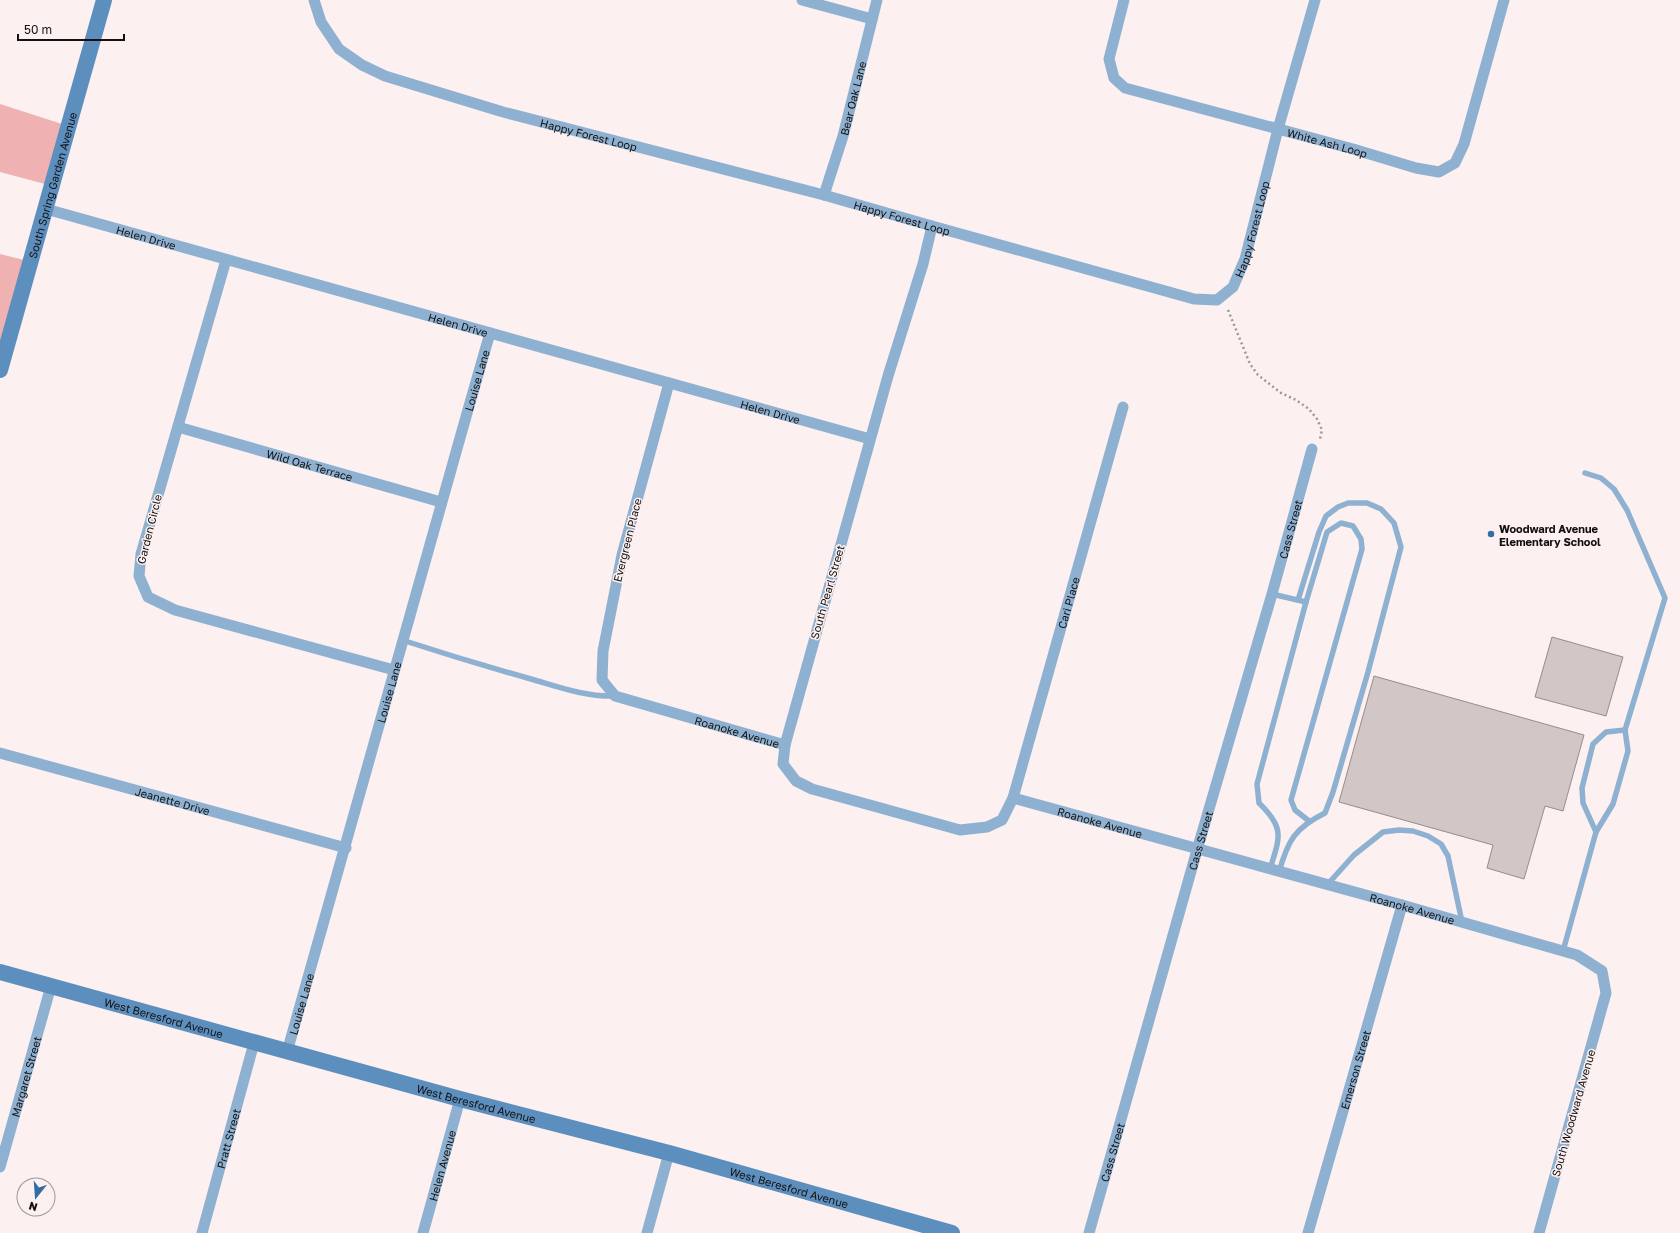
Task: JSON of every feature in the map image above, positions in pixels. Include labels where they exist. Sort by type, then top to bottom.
[{"type":"street","name":"South Spring Garden Avenue","points":[[0,370],[104,0]]},
{"type":"street","name":"Happy Forest Loop","points":[[314,0],[321,22],[339,49],[362,65],[385,76],[503,112],[824,195],[1194,300],[1217,300],[1233,287],[1245,259],[1278,129],[1315,0]]},
{"type":"street","points":[[802,0],[872,19]]},
{"type":"street","name":"Bear Oak Lane","points":[[824,195],[843,136],[876,0]]},
{"type":"street","name":"White Ash Loop","points":[[1124,0],[1109,59],[1114,78],[1125,88],[1416,168],[1439,172],[1455,163],[1464,144],[1504,0]]},
{"type":"street","name":"Helen Drive","points":[[46,209],[870,439]]},
{"type":"street","name":"South Pearl Street","points":[[785,745],[870,439],[923,264],[932,226]]},
{"type":"street","name":"Garden Circle","points":[[226,260],[141,554],[138,576],[148,597],[175,610],[394,670]]},
{"type":"street","name":"Louise Lane","points":[[287,1052],[346,848],[402,640],[490,332]]},
{"type":"street","name":"Evergreen Place","points":[[615,696],[602,680],[603,651],[622,555],[669,383]]},
{"type":"street","name":"Cari Place","points":[[1013,798],[1123,407]]},
{"type":"street","name":"Wild Oak Terrace","points":[[178,427],[441,502]]},
{"type":"street","name":"Cass Street","points":[[1089,1233],[1312,449]]},
{"type":"street","name":"Roanoke Avenue","points":[[615,696],[785,745],[782,764],[796,781],[812,789],[960,830],[987,827],[1002,820],[1013,798],[1563,951],[1578,956],[1602,971],[1606,993]]},
{"type":"street","name":"Jeanette Drive","points":[[0,753],[346,848]]},
{"type":"street","name":"Emerson Street","points":[[1308,1233],[1402,905]]},
{"type":"street","name":"West Beresford Avenue","points":[[0,972],[460,1099],[669,1153],[952,1233]]},
{"type":"street","name":"Margaret Street","points":[[0,1167],[51,986]]},
{"type":"street","name":"South Woodward Avenue","points":[[1539,1233],[1606,993]]},
{"type":"street","name":"Pratt Street","points":[[202,1233],[254,1043]]},
{"type":"street","name":"Helen Avenue","points":[[423,1233],[460,1099]]},
{"type":"street","points":[[647,1233],[669,1153]]},
{"type":"lane","points":[[1563,951],[1596,832],[1613,804],[1628,751],[1625,730],[1665,598],[1627,510],[1614,490],[1601,478],[1585,474]]},
{"type":"lane","points":[[1275,871],[1291,840],[1308,821],[1325,813],[1333,792],[1368,672],[1401,547],[1394,523],[1381,509],[1367,503],[1348,503],[1338,507],[1326,516],[1319,532],[1298,600]]},
{"type":"lane","points":[[1275,871],[1278,827],[1269,812],[1259,803],[1257,784],[1306,602],[1327,532],[1341,523],[1353,526],[1361,539],[1362,550],[1291,800],[1295,810],[1308,821]]},
{"type":"lane","points":[[1272,594],[1306,602]]},
{"type":"lane","points":[[402,640],[451,656],[596,697],[615,696]]},
{"type":"lane","points":[[1596,832],[1583,804],[1582,788],[1593,744],[1606,732],[1625,730]]},
{"type":"lane","points":[[1327,885],[1354,855],[1383,832],[1399,830],[1413,831],[1428,836],[1440,844],[1448,856],[1462,922]]},
{"type":"path","points":[[1228,310],[1250,364],[1258,375],[1281,393],[1296,400],[1309,409],[1317,419],[1322,430],[1319,440],[1312,449]]},
{"type":"shaded area","points":[[0,104],[62,124],[45,184],[0,172]]},
{"type":"shaded area","points":[[0,254],[24,260],[0,344]]},
{"type":"building","points":[[1552,637],[1623,657],[1606,716],[1535,697]]},
{"type":"building","points":[[1374,676],[1584,735],[1563,811],[1545,806],[1524,879],[1487,868],[1493,845],[1339,802]]},
{"type":"place","name":"Woodward Avenue Elementary School","points":[[1491,534]]}]
